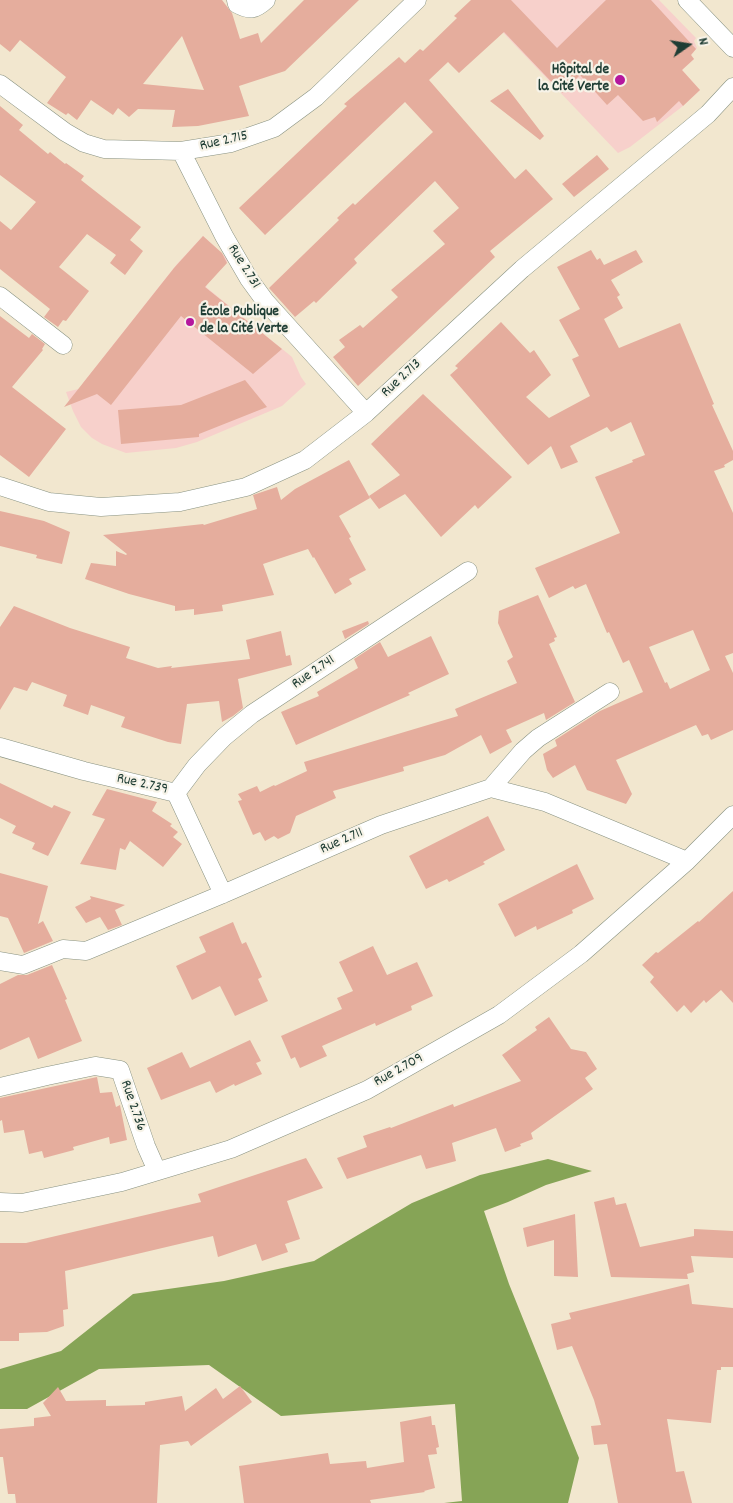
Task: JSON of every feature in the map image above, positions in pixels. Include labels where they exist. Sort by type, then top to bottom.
[{"type":"street","points":[[236,0],[237,4],[246,9],[258,7],[266,0]]},
{"type":"street","name":"Rue 2.715","points":[[0,84],[65,132],[84,143],[104,149],[181,151],[232,143],[274,128],[316,97],[417,0]]},
{"type":"street","points":[[687,0],[733,48]]},
{"type":"street","name":"Rue 2.713","points":[[0,486],[49,502],[101,507],[180,502],[246,487],[305,460],[366,413],[522,269],[708,114],[733,87]]},
{"type":"street","name":"Rue 2.731","points":[[181,151],[224,236],[249,279],[265,301],[366,413]]},
{"type":"street","points":[[0,296],[62,345]]},
{"type":"street","name":"Rue 2.741","points":[[176,793],[197,765],[224,737],[252,714],[468,571]]},
{"type":"street","points":[[610,692],[538,738],[523,751],[491,788],[545,802],[687,861]]},
{"type":"street","name":"Rue 2.739","points":[[0,747],[84,771],[176,793],[223,894]]},
{"type":"street","name":"Rue 2.711","points":[[0,961],[23,965],[63,949],[86,951],[381,825],[491,788]]},
{"type":"street","name":"Rue 2.709","points":[[0,1202],[22,1203],[122,1182],[231,1149],[367,1090],[500,1015],[581,954],[687,861],[733,815]]},
{"type":"street","name":"Rue 2.736","points":[[0,1087],[95,1066],[120,1070],[146,1146],[157,1171]]},
{"type":"shaded area","name":"Hôpital de la Cité Verte","points":[[472,0],[659,0],[696,38],[694,41],[697,48],[691,55],[694,59],[682,70],[700,90],[683,106],[630,147],[618,153]]},
{"type":"shaded area","name":"École Publique de la Cité Verte","points":[[203,236],[229,260],[206,287],[292,357],[306,384],[282,406],[197,442],[176,448],[126,453],[102,444],[92,438],[81,427],[66,392],[87,387],[83,383],[177,264]]},
{"type":"green space","points":[[548,1159],[592,1171],[546,1185],[484,1211],[509,1284],[579,1458],[568,1503],[444,1503],[462,1501],[455,1404],[281,1416],[209,1365],[99,1369],[27,1409],[0,1409],[0,1369],[61,1351],[133,1294],[224,1281],[314,1261],[412,1203],[480,1175]]},
{"type":"building","points":[[0,0],[222,0],[232,13],[240,39],[258,33],[261,43],[304,0],[359,0],[285,71],[239,86],[249,116],[198,126],[172,127],[175,110],[138,109],[129,117],[118,108],[113,115],[91,100],[77,120],[68,113],[66,115],[47,103],[66,77],[20,40],[10,52],[0,44]],"holes":[[[182,36],[204,90],[143,84]]]},
{"type":"building","points":[[471,0],[511,0],[557,48],[606,0],[651,0],[696,49],[691,55],[694,59],[682,70],[700,90],[683,106],[679,101],[657,122],[655,117],[643,121],[618,95],[607,105],[580,75],[562,93],[504,32],[459,73],[448,62],[429,80],[515,179],[526,169],[553,199],[490,251],[495,257],[358,386],[333,357],[345,347],[339,340],[360,325],[363,328],[398,297],[391,290],[445,244],[433,231],[459,208],[435,181],[354,259],[357,263],[316,303],[314,301],[295,317],[269,288],[339,220],[337,218],[353,203],[355,205],[433,132],[405,102],[265,235],[239,208],[347,106],[344,104],[399,57],[405,63],[420,49],[423,51],[457,18],[454,16]]},
{"type":"building","points":[[508,89],[544,136],[540,140],[490,101]]},
{"type":"building","points":[[0,106],[23,125],[19,130],[48,154],[50,152],[84,176],[81,180],[141,227],[130,240],[143,251],[125,275],[110,263],[116,255],[87,234],[59,267],[89,291],[66,321],[63,320],[58,327],[44,317],[50,309],[0,269],[0,221],[11,230],[36,202],[0,175]]},
{"type":"building","points":[[597,155],[609,169],[574,197],[562,184]]},
{"type":"building","points":[[203,236],[222,253],[227,263],[205,287],[282,349],[253,374],[181,316],[111,405],[97,394],[64,407],[174,268]]},
{"type":"building","points":[[591,250],[597,260],[600,258],[604,265],[636,250],[643,262],[611,280],[620,295],[617,297],[623,308],[604,319],[619,348],[680,323],[714,404],[712,405],[733,451],[733,460],[724,465],[725,467],[714,471],[733,513],[733,653],[725,656],[733,673],[733,730],[711,740],[708,734],[702,736],[696,725],[616,760],[632,794],[626,804],[587,790],[575,765],[553,778],[547,770],[543,754],[557,746],[555,740],[600,711],[643,692],[629,660],[623,663],[609,632],[607,633],[586,584],[575,589],[573,586],[549,598],[535,568],[620,533],[595,477],[633,462],[632,460],[645,455],[631,422],[611,432],[607,427],[570,446],[578,462],[561,469],[551,446],[528,465],[450,375],[458,368],[455,366],[501,322],[530,353],[534,350],[551,375],[526,397],[549,418],[590,396],[572,359],[579,356],[559,320],[580,309],[557,267]],"holes":[[[693,630],[710,670],[670,689],[667,682],[665,683],[649,647]]]},
{"type":"building","points":[[0,316],[29,338],[32,334],[45,344],[43,350],[12,387],[66,429],[29,477],[0,455]]},
{"type":"building","points":[[245,380],[267,407],[199,434],[199,437],[121,444],[118,410],[181,405]]},
{"type":"building","points":[[423,394],[512,477],[478,509],[475,505],[441,537],[405,494],[379,509],[369,496],[400,475],[371,444]]},
{"type":"building","points":[[349,460],[370,498],[339,516],[366,570],[349,579],[352,584],[335,594],[308,549],[263,564],[274,595],[222,605],[223,611],[194,615],[194,609],[175,611],[175,606],[129,594],[85,579],[91,563],[116,566],[116,551],[127,554],[103,535],[204,525],[257,509],[253,495],[277,487],[281,500],[295,489]]},
{"type":"building","points":[[0,511],[44,521],[70,532],[62,564],[36,558],[37,555],[0,546]]},
{"type":"building","points":[[538,595],[557,637],[554,638],[555,641],[549,644],[575,702],[546,720],[544,713],[506,730],[512,742],[490,754],[481,735],[445,755],[403,767],[404,771],[333,791],[336,798],[296,816],[290,833],[278,839],[274,836],[265,841],[260,832],[253,835],[238,801],[242,800],[238,794],[257,786],[260,792],[307,771],[304,762],[458,716],[455,709],[517,683],[507,661],[513,657],[498,623],[499,611]]},
{"type":"building","points":[[14,606],[70,628],[130,647],[126,658],[158,668],[250,659],[246,640],[281,631],[286,656],[290,655],[292,665],[238,679],[243,708],[222,722],[219,701],[187,704],[181,744],[168,742],[121,727],[125,717],[91,705],[88,715],[63,706],[67,695],[32,682],[27,691],[14,687],[0,710],[0,627]]},
{"type":"building","points":[[368,621],[369,624],[345,639],[342,631]]},
{"type":"building","points":[[431,636],[449,674],[408,693],[410,695],[296,745],[281,712],[319,696],[317,692],[358,668],[354,659],[380,642],[388,657]]},
{"type":"building","points":[[0,783],[52,808],[54,805],[71,812],[48,856],[32,849],[35,843],[12,833],[16,826],[0,818]]},
{"type":"building","points":[[107,789],[157,802],[152,811],[172,824],[170,826],[178,832],[173,837],[182,844],[163,867],[130,841],[125,850],[120,848],[116,870],[80,864],[105,819],[92,815]]},
{"type":"building","points":[[488,816],[505,850],[483,862],[485,864],[449,882],[447,879],[426,889],[409,856]]},
{"type":"building","points":[[577,864],[594,899],[572,910],[573,913],[537,930],[536,926],[515,937],[498,904]]},
{"type":"building","points":[[0,873],[48,886],[38,924],[43,921],[53,941],[24,953],[8,918],[0,916]]},
{"type":"building","points":[[733,891],[733,1003],[721,990],[706,1003],[704,1000],[691,1013],[684,1005],[677,1012],[650,982],[654,977],[642,965],[656,952],[658,953],[699,922]]},
{"type":"building","points":[[90,896],[125,905],[115,910],[122,925],[108,930],[100,917],[86,923],[75,907],[91,899]]},
{"type":"building","points":[[233,922],[242,944],[246,942],[262,977],[258,979],[268,1001],[235,1016],[220,986],[192,1000],[176,966],[206,952],[199,937]]},
{"type":"building","points":[[373,946],[387,975],[417,962],[433,996],[411,1006],[412,1010],[376,1026],[375,1023],[322,1046],[327,1056],[300,1068],[295,1057],[291,1059],[281,1036],[342,1009],[337,998],[353,991],[339,962]]},
{"type":"building","points":[[52,965],[82,1041],[38,1059],[29,1037],[0,1050],[0,984],[18,975],[27,975]]},
{"type":"building","points":[[549,1017],[571,1049],[586,1052],[597,1069],[585,1078],[593,1089],[531,1133],[533,1139],[505,1152],[496,1128],[452,1143],[456,1161],[426,1169],[421,1155],[347,1179],[337,1158],[367,1147],[363,1136],[391,1128],[453,1104],[454,1107],[521,1081],[502,1055],[537,1030],[535,1027]]},
{"type":"building","points":[[250,1040],[261,1061],[256,1063],[262,1074],[216,1093],[210,1081],[161,1100],[147,1068],[182,1052],[190,1068]]},
{"type":"building","points":[[97,1077],[100,1093],[112,1092],[116,1107],[120,1105],[127,1140],[110,1144],[109,1137],[73,1147],[74,1150],[44,1158],[42,1151],[29,1154],[24,1130],[4,1133],[2,1120],[0,1121],[0,1098]]},
{"type":"building","points":[[306,1158],[323,1188],[287,1201],[300,1239],[285,1244],[288,1252],[262,1261],[256,1244],[218,1257],[213,1236],[65,1271],[68,1309],[63,1310],[64,1326],[47,1332],[19,1333],[19,1341],[0,1341],[0,1243],[26,1243],[201,1202],[198,1194]]},
{"type":"building","points":[[614,1197],[616,1205],[626,1203],[640,1247],[694,1236],[694,1229],[733,1231],[733,1258],[691,1256],[694,1272],[687,1274],[688,1279],[611,1277],[594,1202]]},
{"type":"building","points":[[575,1214],[578,1277],[554,1276],[554,1240],[527,1247],[523,1228]]},
{"type":"building","points":[[689,1284],[692,1304],[733,1308],[733,1367],[721,1367],[721,1370],[717,1370],[711,1423],[667,1419],[676,1472],[684,1471],[692,1503],[618,1503],[607,1444],[594,1445],[591,1426],[601,1425],[594,1400],[572,1346],[557,1350],[551,1324],[571,1319],[569,1313]]},
{"type":"building","points":[[240,1386],[252,1402],[191,1446],[188,1441],[160,1445],[157,1503],[16,1503],[15,1494],[8,1494],[3,1457],[0,1457],[0,1429],[34,1426],[34,1418],[51,1416],[43,1403],[58,1387],[66,1401],[106,1400],[106,1406],[145,1405],[145,1402],[182,1396],[185,1411],[216,1388],[223,1399]]},
{"type":"building","points":[[431,1416],[432,1425],[435,1425],[439,1447],[436,1448],[437,1454],[428,1455],[435,1488],[425,1492],[370,1500],[371,1503],[244,1503],[239,1466],[328,1453],[330,1464],[366,1461],[367,1468],[404,1462],[400,1422]]},
{"type":"place","name":"Hôpital de la Cité Verte","points":[[620,80]]},
{"type":"place","name":"École Publique de la Cité Verte","points":[[190,322]]}]
